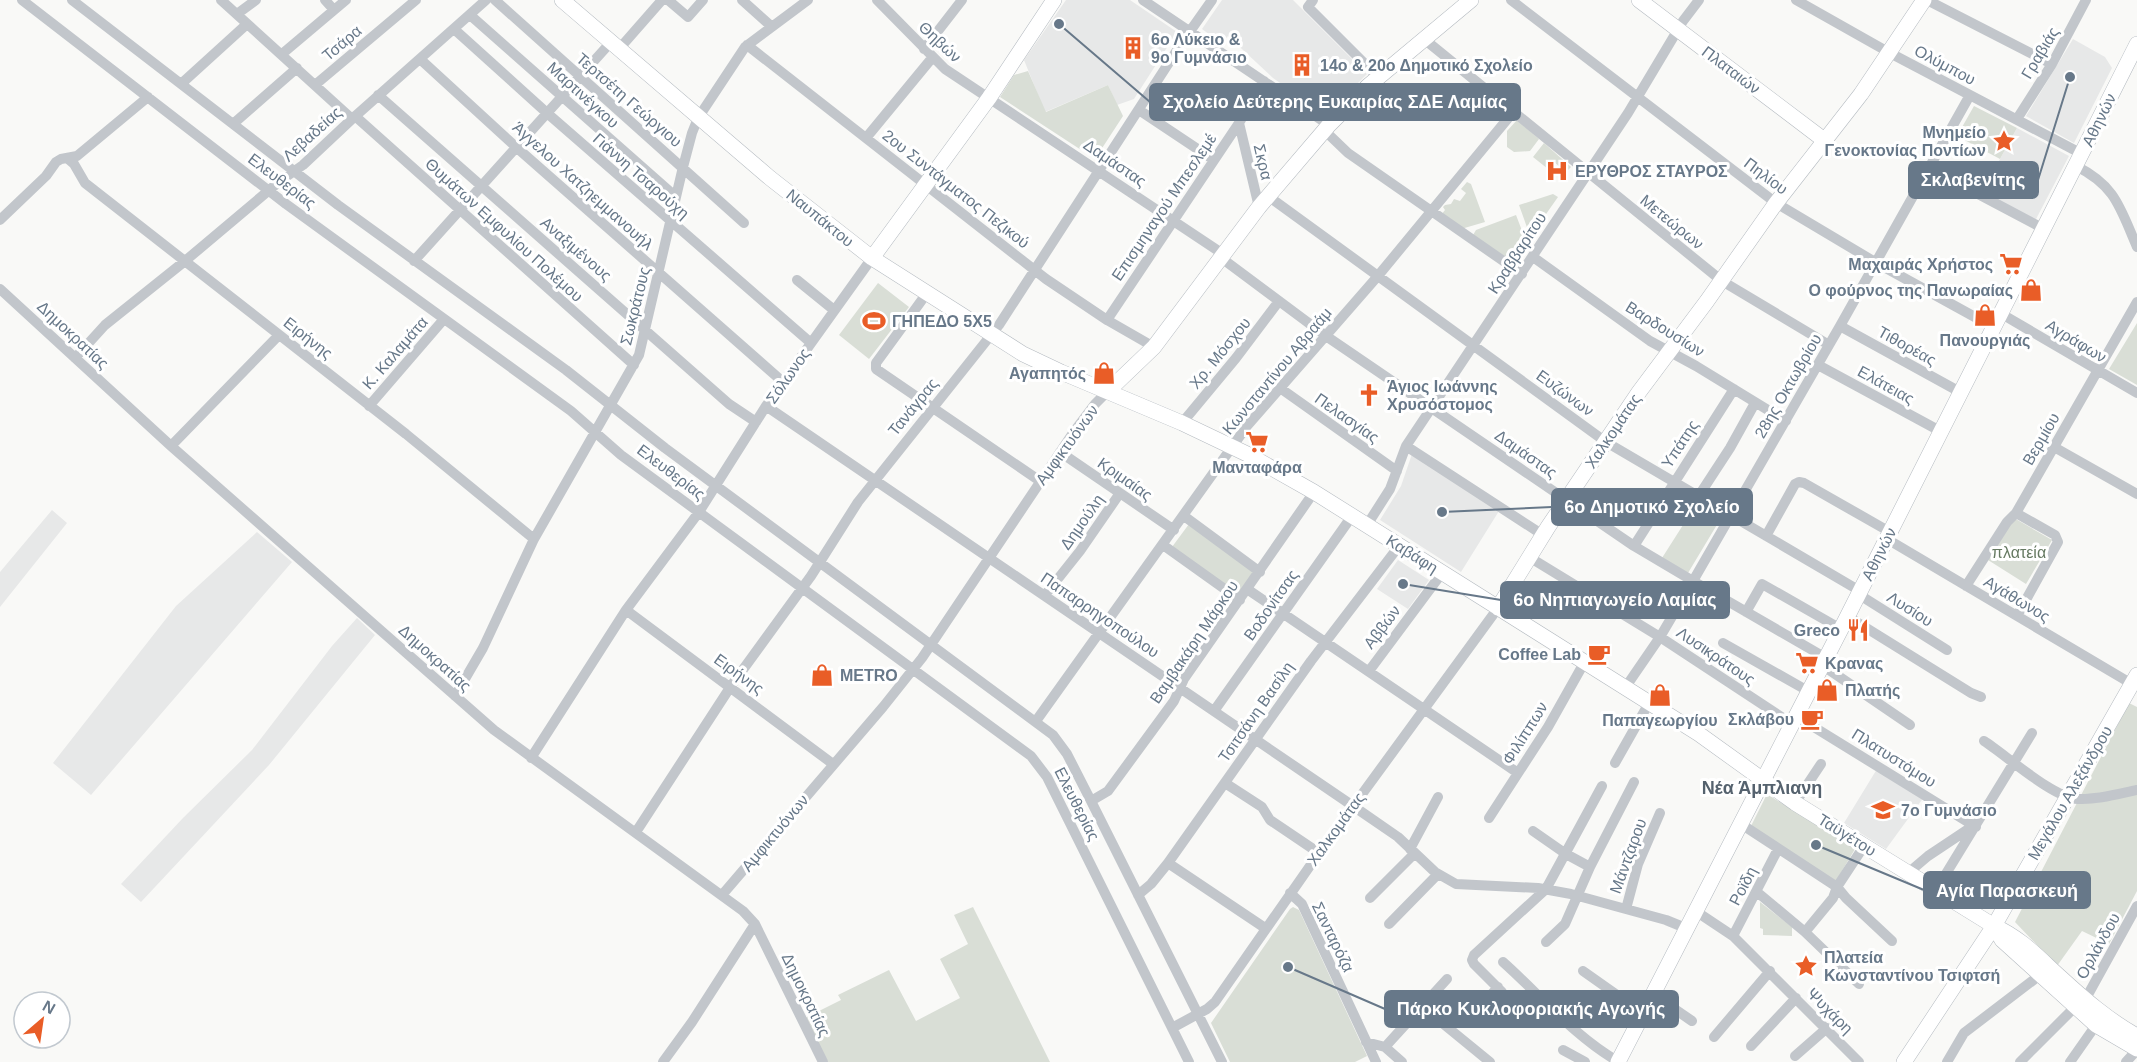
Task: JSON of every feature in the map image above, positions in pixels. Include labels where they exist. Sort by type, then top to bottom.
[{"type":"street","name":"Ελευθερίας","points":[[22,0],[269,190],[571,411],[699,512],[1017,745],[1038,763],[1079,840],[1189,1062]]},
{"type":"street","name":"Θυμάτων Εμφυλίου Πολέμου","points":[[221,0],[634,365]]},
{"type":"street","points":[[237,14],[256,0]]},
{"type":"street","points":[[325,0],[334,10]]},
{"type":"street","points":[[282,54],[346,0]]},
{"type":"street","name":"Τσάρα","points":[[315,85],[416,0]]},
{"type":"street","name":"Λεβαδείας","points":[[75,358],[105,325],[294,172],[486,0]]},
{"type":"street","name":"Τερτσέτη Γεώργιου","points":[[495,0],[744,223]]},
{"type":"street","name":"Ναυπάκτου","points":[[562,0],[698,118],[825,223],[872,258],[991,334],[1040,362],[1108,391]]},
{"type":"street","points":[[414,261],[579,76],[615,46],[662,0]]},
{"type":"street","points":[[668,0],[688,17],[703,0]]},
{"type":"street","points":[[742,0],[771,26]]},
{"type":"street","name":"Θηβών","points":[[877,0],[932,58],[989,98]]},
{"type":"street","points":[[924,49],[962,0]]},
{"type":"street","name":"Σόλωνος","points":[[531,758],[626,610],[699,512],[766,406],[989,98],[1054,0]]},
{"type":"street","points":[[1143,0],[1264,81],[1327,128],[1348,153],[1522,274]]},
{"type":"street","name":"Τανάγρας","points":[[636,832],[731,686],[803,587],[875,480],[991,334],[1212,0]]},
{"type":"street","name":"Αμφικτυόνων","points":[[722,895],[913,669],[1087,414],[1154,347],[1263,202],[1327,128],[1379,78],[1471,0]]},
{"type":"street","name":"Πηλίου","points":[[1511,0],[1776,203],[1875,262],[1997,320]]},
{"type":"street","name":"Πλαταιών","points":[[1639,0],[1824,140]]},
{"type":"street","name":"Κραββαρίτου","points":[[1367,525],[1390,489],[1406,446],[1522,274],[1699,0]]},
{"type":"street","name":"Ολύμπου","points":[[1796,0],[2017,120],[2079,160],[2116,199],[2137,247]]},
{"type":"street","points":[[1925,0],[2052,64]]},
{"type":"street","name":"Χαλκομάτας","points":[[1172,1028],[1215,1002],[1290,893],[1498,608],[1543,535],[1639,392],[1722,281],[1776,203],[1861,94],[1925,0]]},
{"type":"street","name":"Γραβιάς","points":[[2017,120],[2052,64],[2086,0]]},
{"type":"street","name":"Ελευθερίας","points":[[78,1],[294,172],[566,370],[611,407],[819,563],[1036,721],[1060,743],[1222,1062]]},
{"type":"street","name":"Σωκράτους","points":[[455,696],[483,648],[534,539],[634,365],[646,331],[683,167],[698,118],[737,56],[747,45],[804,1]]},
{"type":"street","points":[[1311,4],[1379,78]]},
{"type":"street","name":"Μαρτινέγκου","points":[[470,15],[676,197]]},
{"type":"street","points":[[182,84],[247,24]]},
{"type":"street","name":"Γιάννη Τσαρούχη","points":[[454,29],[811,343]]},
{"type":"street","name":"Μετεώρων","points":[[1424,39],[1722,281],[1829,345]]},
{"type":"street","name":"Αθηνών","points":[[1618,1062],[1697,912],[2137,44]]},
{"type":"street","name":"2ου Συντάγματος Πεζικού","points":[[747,45],[1046,279],[1107,320],[1154,347]]},
{"type":"street","points":[[866,138],[932,58]]},
{"type":"street","name":"Άγγελου Χατζηεμμανουήλ","points":[[420,59],[516,147],[783,382]]},
{"type":"street","points":[[233,124],[297,68]]},
{"type":"street","name":"Επισμηναγού Μπεσλεμέ","points":[[1107,320],[1239,123],[1264,81]]},
{"type":"street","name":"Αναξιμένους","points":[[378,95],[729,404],[756,422]]},
{"type":"street","name":"28ης Οκτωβρίου","points":[[1625,688],[1660,637],[1693,581],[1970,95]]},
{"type":"street","points":[[0,220],[45,176],[56,162],[77,156],[148,97]]},
{"type":"street","name":"Δαμάστας","points":[[989,98],[1173,220],[1326,336],[1566,500],[1634,546],[1824,661],[1910,725]]},
{"type":"street","points":[[1139,110],[1214,160]]},
{"type":"street","name":"Κωνσταντίνου Αβραάμ","points":[[1036,721],[1248,426],[1377,277],[1514,111]]},
{"type":"street","name":"Σκρα","points":[[1239,123],[1263,202]]},
{"type":"street","name":"Ειρήνης","points":[[67,158],[74,164],[85,183],[534,539]]},
{"type":"street","points":[[1929,168],[2043,230]]},
{"type":"street","name":"Ευζώνων","points":[[1263,202],[1377,277],[1606,442],[1859,593]]},
{"type":"street","name":"Βαρδουσίων","points":[[1533,257],[1650,341],[1786,421]]},
{"type":"street","points":[[797,280],[834,310]]},
{"type":"street","name":"Δημοκρατίας","points":[[0,289],[171,446],[494,730],[743,911],[754,924],[823,1062]]},
{"type":"street","points":[[927,294],[874,366],[1041,481]]},
{"type":"street","name":"Χρ. Μόσχου","points":[[1182,423],[1279,302]]},
{"type":"street","name":"Βερμίου","points":[[1966,586],[2007,522],[2016,513],[2137,302]]},
{"type":"street","name":"Κ. Καλαμάτα","points":[[369,406],[444,319]]},
{"type":"street","name":"Αγράφων","points":[[1997,320],[2137,393]]},
{"type":"street","name":"Τιθορέας","points":[[1840,326],[1960,393]]},
{"type":"street","points":[[171,446],[279,335]]},
{"type":"street","name":"Ελάτειας","points":[[1818,365],[1940,431]]},
{"type":"street","name":"Πελασγίας","points":[[1280,388],[1396,471]]},
{"type":"street","name":"Υπάτης","points":[[1634,546],[1734,389]]},
{"type":"street","name":"Καβάφη","points":[[1108,391],[1233,447],[1314,492],[1707,740],[1764,780]]},
{"type":"street","points":[[1698,497],[1730,448],[1755,403]]},
{"type":"street","name":"Παπαρρηγοπούλου","points":[[766,406],[1398,837],[1438,874],[1455,884],[1546,889],[1666,920],[1688,929]]},
{"type":"street","points":[[1406,446],[1543,535]]},
{"type":"street","points":[[2054,447],[2137,494]]},
{"type":"street","name":"Κριμαίας","points":[[1060,452],[1174,530]]},
{"type":"street","name":"Αγάθωνος","points":[[1766,536],[1795,484],[1804,483],[1966,586],[2133,687]]},
{"type":"street","name":"Βαμβακάρη Μάρκου","points":[[1091,801],[1108,791],[1174,701],[1180,687],[1314,492]]},
{"type":"street","name":"Δημούλη","points":[[1045,595],[1080,551],[1120,493]]},
{"type":"street","points":[[2016,513],[2055,535],[2057,539],[2057,545],[2017,616]]},
{"type":"street","points":[[1184,516],[1260,572]]},
{"type":"street","name":"Βοδονίτσας","points":[[1214,711],[1352,516]]},
{"type":"street","points":[[1163,545],[1240,600]]},
{"type":"street","name":"Τσιτσάνη Βασίλη","points":[[1138,895],[1151,884],[1168,863],[1325,642],[1399,546]]},
{"type":"street","name":"Λυσικράτους","points":[[1529,557],[1794,720]]},
{"type":"street","name":"Αββών","points":[[1369,670],[1442,573]]},
{"type":"street","points":[[1746,612],[1762,584],[1844,623],[1981,697]]},
{"type":"street","points":[[1247,589],[1518,773]]},
{"type":"street","name":"Λυσίου","points":[[1859,593],[1947,650]]},
{"type":"street","name":"Ειρήνης","points":[[626,610],[833,764]]},
{"type":"street","points":[[1723,643],[1808,691]]},
{"type":"street","name":"Φιλίππων","points":[[1490,818],[1548,727],[1584,663]]},
{"type":"street","name":"Μεγάλου Αλεξάνδρου","points":[[1906,1061],[1994,926],[2133,687]]},
{"type":"street","points":[[1615,763],[1649,703]]},
{"type":"street","name":"Πλατυστόμου","points":[[1794,720],[1975,826]]},
{"type":"street","points":[[1936,890],[2032,733]]},
{"type":"street","points":[[1984,741],[2010,758],[2028,774],[2076,800],[2137,790]]},
{"type":"street","points":[[1795,803],[1821,764]]},
{"type":"street","name":"Ταϋγέτου","points":[[1764,780],[1795,803],[1864,846],[1994,926],[2010,933],[2030,948],[2096,1025],[2137,1050]]},
{"type":"street","points":[[1546,942],[1565,924],[1576,895],[1634,782]]},
{"type":"street","points":[[1225,783],[1262,807],[1270,820],[1319,853]]},
{"type":"street","points":[[1498,1007],[1504,998],[1499,988],[1474,964],[1472,960],[1474,955],[1546,889],[1602,786]]},
{"type":"street","points":[[1371,898],[1412,851],[1438,797]]},
{"type":"street","name":"Μάντζαρου","points":[[1626,909],[1638,864],[1660,813]]},
{"type":"street","points":[[1741,824],[1837,887],[1892,941]]},
{"type":"street","points":[[1908,873],[1928,856],[1975,826]]},
{"type":"street","points":[[1533,831],[1566,854],[1590,867]]},
{"type":"street","points":[[1805,932],[1828,905],[1864,846]]},
{"type":"street","name":"Ροϊδη","points":[[1733,936],[1778,849]]},
{"type":"street","points":[[1168,863],[1265,928]]},
{"type":"street","points":[[1389,924],[1438,874]]},
{"type":"street","points":[[1757,892],[1805,932],[1859,984]]},
{"type":"street","name":"Σανταρόζα","points":[[1290,893],[1302,904],[1376,1062]]},
{"type":"street","name":"Ψυχάρη","points":[[1697,912],[1733,936],[1859,1062]]},
{"type":"street","name":"Ορλάνδου","points":[[2020,1062],[2080,1004],[2136,912]]},
{"type":"street","points":[[663,1062],[692,1023],[754,924]]},
{"type":"street","name":"Ταϋγέτου","points":[[1994,926],[2002,940],[2040,975],[2080,1004],[2137,1036]]},
{"type":"street","points":[[1503,962],[1582,1035],[1618,1062]]},
{"type":"street","points":[[1583,971],[1644,1014]]},
{"type":"street","points":[[1714,1037],[1770,971]]},
{"type":"street","points":[[1482,1005],[1515,973]]},
{"type":"street","points":[[1947,1062],[1964,1033],[2040,975]]},
{"type":"street","points":[[1385,1047],[1447,979]]},
{"type":"street","points":[[1654,995],[1692,1021]]},
{"type":"street","points":[[1751,1046],[1796,998]]},
{"type":"street","points":[[1441,1022],[1490,1062]]},
{"type":"street","points":[[2070,1062],[2096,1025]]},
{"type":"street","points":[[1794,1056],[1827,1028]]},
{"type":"street","points":[[1366,1042],[1385,1047],[1402,1062]]},
{"type":"street","points":[[1563,1050],[1585,1062]]},
{"type":"street","points":[[2126,1062],[2137,1050]]},
{"type":"shaded area","points":[[1066,0],[1130,0],[1177,32],[1134,99],[1117,105],[1108,85],[1045,112],[1024,60]]},
{"type":"shaded area","points":[[1222,0],[1293,0],[1367,74],[1326,115],[1273,78],[1228,36],[1221,43],[1202,29]]},
{"type":"shaded area","points":[[2073,39],[2105,57],[2112,68],[2074,143],[2026,116]]},
{"type":"shaded area","points":[[2017,128],[2069,156],[2035,221],[1982,192]]},
{"type":"shaded area","points":[[1412,454],[1499,511],[1461,572],[1380,520],[1401,486]]},
{"type":"shaded area","points":[[52,510],[67,523],[0,607],[0,572]]},
{"type":"shaded area","points":[[257,532],[292,562],[91,795],[53,763],[176,606]]},
{"type":"shaded area","points":[[1398,560],[1429,580],[1408,609],[1377,589]]},
{"type":"shaded area","points":[[357,618],[375,635],[269,765],[141,902],[121,884],[183,818],[252,750],[332,646]]},
{"type":"shaded area","name":"7ο Γυμνάσιο","points":[[1877,769],[1924,797],[1886,849],[1844,823]]},
{"type":"green space","points":[[1028,71],[1046,112],[1108,85],[1123,116],[1095,159],[1000,97],[1014,75]]},
{"type":"green space","points":[[1974,106],[2017,128],[2000,159],[1957,136]]},
{"type":"green space","points":[[1517,120],[1539,139],[1530,151],[1514,152],[1507,147],[1507,131]]},
{"type":"green space","points":[[1544,143],[1571,167],[1566,172],[1554,162],[1548,169],[1533,157]]},
{"type":"green space","points":[[1467,182],[1471,184],[1485,222],[1461,229],[1441,215],[1445,210],[1443,207],[1445,205],[1451,204],[1454,199],[1460,201],[1466,193],[1461,189]]},
{"type":"green space","points":[[1553,194],[1558,197],[1532,234],[1529,233],[1519,205]]},
{"type":"green space","points":[[1516,215],[1527,244],[1514,263],[1473,235],[1476,230]]},
{"type":"green space","name":"ΓΗΠΕΔΟ 5X5","points":[[878,283],[909,307],[869,359],[839,335]]},
{"type":"green space","points":[[2137,323],[2137,385],[2109,369]]},
{"type":"green space","points":[[1697,503],[1721,518],[1688,573],[1662,558]]},
{"type":"green space","name":"πλατεία","points":[[2014,518],[2052,540],[2026,584],[1988,560]]},
{"type":"green space","points":[[1189,524],[1256,572],[1239,595],[1172,547]]},
{"type":"green space","points":[[2129,703],[2137,707],[2137,891],[2109,944],[2082,931],[2057,966],[2015,922]]},
{"type":"green space","points":[[1767,794],[1855,849],[1836,881],[1750,828]]},
{"type":"green space","points":[[1760,902],[1792,927],[1792,936],[1763,935],[1763,929],[1760,928]]},
{"type":"green space","points":[[973,907],[1050,1062],[828,1062],[805,1018],[841,1000],[838,995],[889,970],[916,1021],[960,998],[940,959],[968,944],[954,915]]},
{"type":"green space","points":[[1293,907],[1299,910],[1367,1056],[1355,1062],[1230,1062],[1211,1023]]},
{"type":"place","name":"Σχολείο Δεύτερης Ευκαιρίας ΣΔΕ Λαμίας","points":[[1059,24]]},
{"type":"place","name":"6ο Λύκειο & 9ο Γυμνάσιο","points":[[1133,48]]},
{"type":"place","name":"14ο & 20ο Δημοτικό Σχολείο","points":[[1302,65]]},
{"type":"place","name":"Σκλαβενίτης","points":[[2070,77]]},
{"type":"place","name":"Μνημείο Γενοκτονίας Ποντίων","points":[[2004,141]]},
{"type":"place","name":"ΕΡΥΘΡΟΣ ΣΤΑΥΡΟΣ","points":[[1557,171]]},
{"type":"place","name":"Μαχαιράς Χρήστος","points":[[2011,264]]},
{"type":"place","name":"Ο φούρνος της Πανωραίας","points":[[2031,290]]},
{"type":"place","name":"Πανουργιάς","points":[[1985,315]]},
{"type":"place","name":"ΓΗΠΕΔΟ 5X5","points":[[874,321]]},
{"type":"place","name":"Αγαπητός","points":[[1104,373]]},
{"type":"place","name":"Άγιος Ιωάννης Χρυσόστομος","points":[[1369,395]]},
{"type":"place","name":"Μανταφάρα","points":[[1257,442]]},
{"type":"place","name":"6ο Δημοτικό Σχολείο","points":[[1442,512]]},
{"type":"place","name":"6ο Νηπιαγωγείο Λαμίας","points":[[1403,584]]},
{"type":"place","name":"Greco","points":[[1858,630]]},
{"type":"place","name":"Coffee Lab","points":[[1599,654]]},
{"type":"place","name":"Κρανας","points":[[1807,663]]},
{"type":"place","name":"METRO","points":[[822,675]]},
{"type":"place","name":"Πλατής","points":[[1827,690]]},
{"type":"place","name":"Παπαγεωργίου","points":[[1660,695]]},
{"type":"place","name":"Σκλάβου","points":[[1812,719]]},
{"type":"place","name":"7ο Γυμνάσιο","points":[[1883,810]]},
{"type":"place","name":"Αγία Παρασκευή","points":[[1816,845]]},
{"type":"place","name":"Πλατεία Κωνσταντίνου Τσιφτσή","points":[[1806,966]]},
{"type":"place","name":"Πάρκο Κυκλοφοριακής Αγωγής","points":[[1288,967]]},
{"type":"district","name":"Νέα Άμπλιανη","points":[[1762,788]]}]
